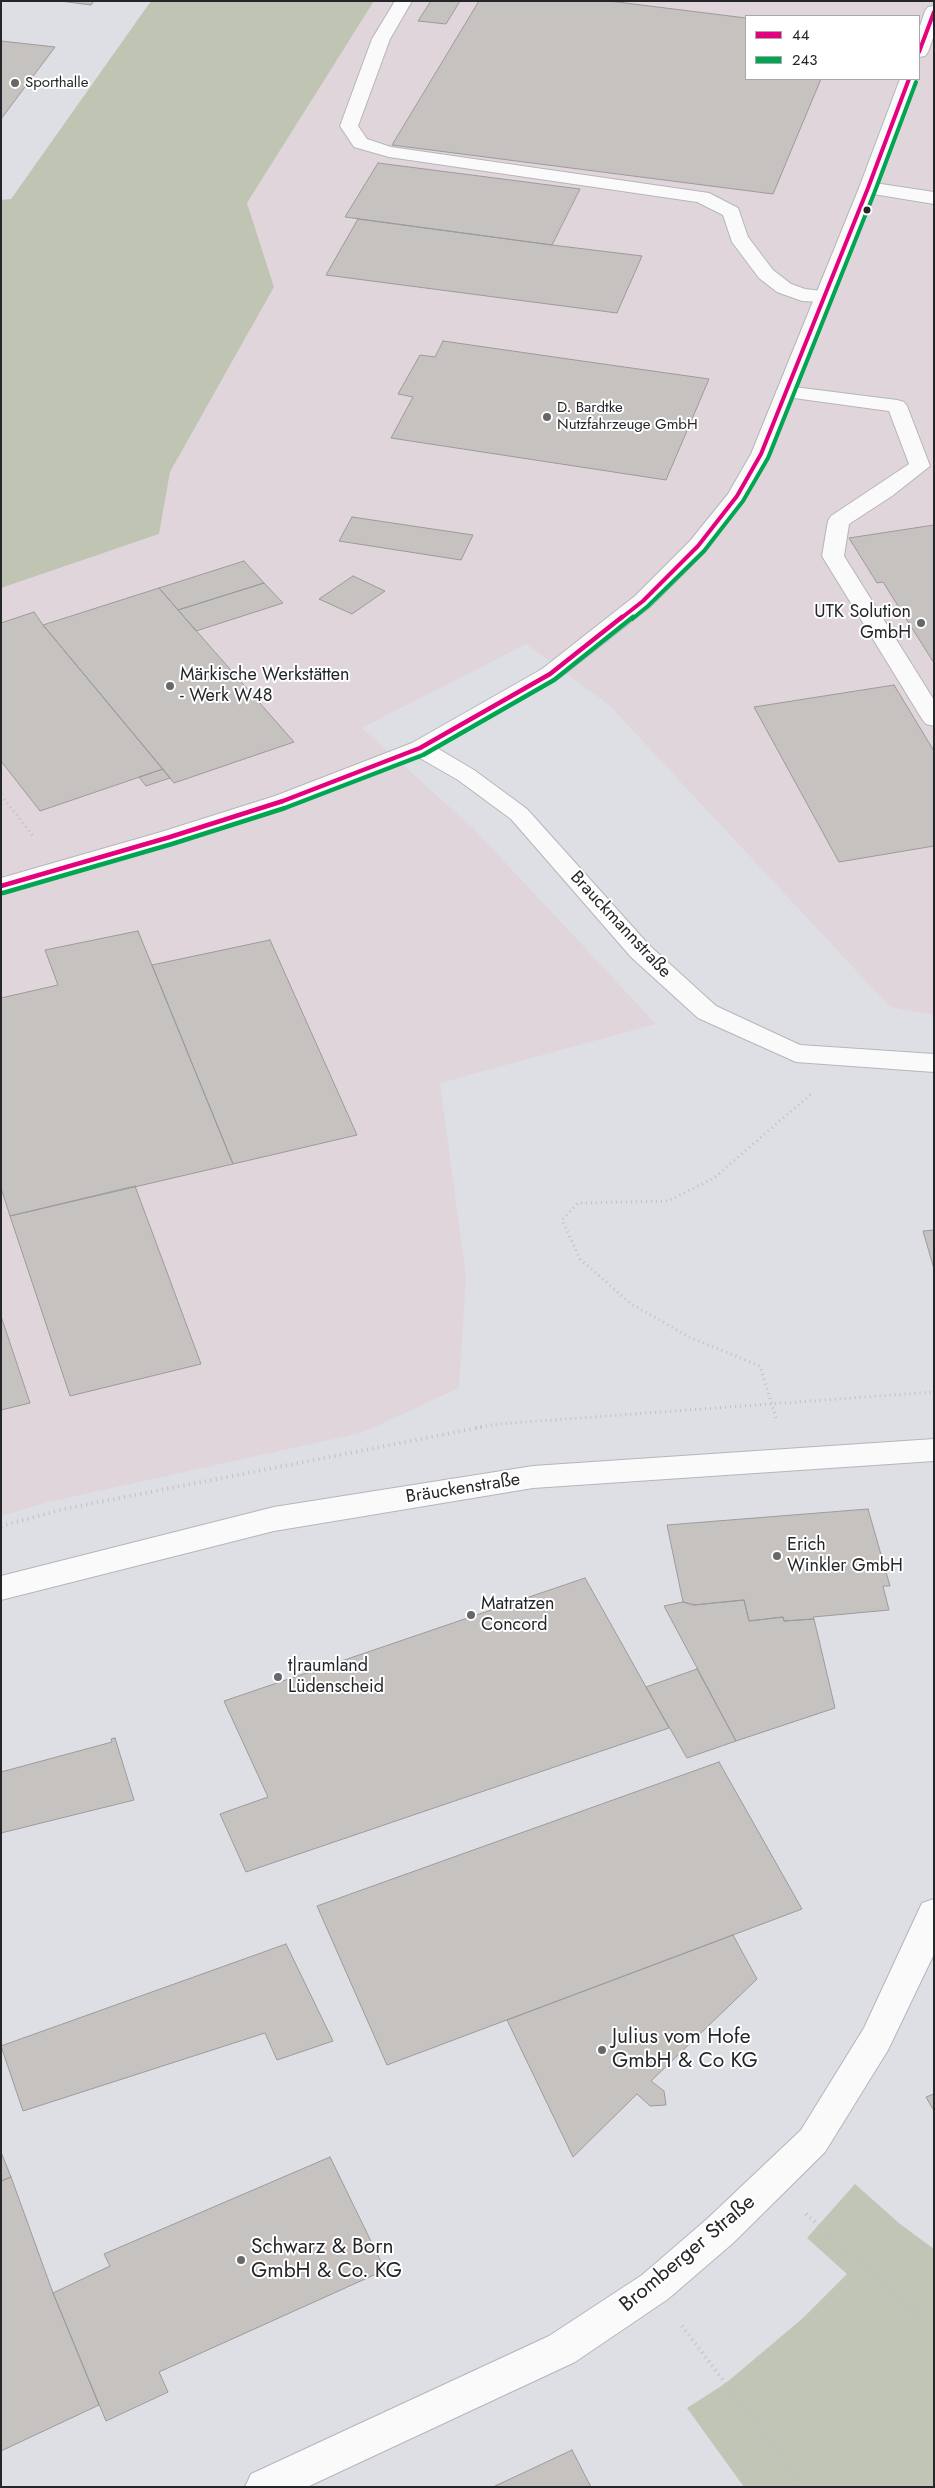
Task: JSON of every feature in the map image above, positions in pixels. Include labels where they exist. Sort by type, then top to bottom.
[{"type":"street","points":[[404,1],[381,39],[350,126],[360,143],[389,152],[702,197],[731,212],[739,238],[766,274],[784,288],[802,295],[824,296]]},
{"type":"street","points":[[920,49],[934,11]]},
{"type":"street","points":[[1,886],[60,870],[283,801],[420,748],[550,674],[642,601],[698,546],[738,496],[761,454],[868,188],[909,80]]},
{"type":"street","points":[[868,188],[934,198]]},
{"type":"street","points":[[786,392],[897,406],[920,466],[885,492],[838,521],[833,556],[934,719]]},
{"type":"street","name":"Brauckmannstraße","points":[[420,748],[466,775],[519,814],[640,951],[707,1012],[796,1053],[934,1063]]},
{"type":"street","name":"Bräuckenstraße","points":[[1,1588],[274,1519],[533,1477],[789,1462],[934,1450]]},
{"type":"street","name":"Bromberger Straße","points":[[264,2487],[562,2349],[655,2287],[720,2232],[813,2141],[876,2038],[924,1939],[934,1913]]},
{"type":"path","points":[[1,795],[60,870]]},
{"type":"path","points":[[789,1462],[760,1366],[689,1337],[630,1303],[580,1259],[562,1220],[578,1204],[668,1202],[714,1178],[805,1101],[844,1056]]},
{"type":"path","points":[[818,2225],[934,2329]]},
{"type":"path","points":[[655,2287],[804,2487]]},
{"type":"shaded area","points":[[374,1],[934,1],[934,1015],[890,1007],[609,705],[526,644],[362,728],[474,829],[656,1024],[440,1083],[466,1277],[459,1388],[361,1433],[49,1502],[1,1516],[1,588],[159,534],[170,472],[274,287],[247,203]]},
{"type":"green space","points":[[151,1],[374,1],[247,203],[274,287],[170,472],[159,534],[1,588],[1,200],[11,199]]},
{"type":"green space","points":[[855,2184],[900,2224],[934,2249],[934,2487],[744,2487],[687,2408],[726,2383],[803,2318],[847,2274],[807,2238]]},
{"type":"building","points":[[60,1],[94,1],[91,5]]},
{"type":"building","points":[[431,1],[460,1],[446,24],[418,21]]},
{"type":"building","points":[[479,1],[609,1],[745,18],[745,80],[821,80],[773,194],[392,145]]},
{"type":"building","name":"Sporthalle","points":[[1,41],[55,47],[1,119]]},
{"type":"building","points":[[378,163],[580,189],[552,245],[345,217]]},
{"type":"building","points":[[358,219],[642,256],[617,313],[326,275]]},
{"type":"building","name":"D. Bardtke Nutzfahrzeuge GmbH","points":[[443,341],[709,379],[666,480],[391,438],[413,397],[398,394],[420,355],[435,357]]},
{"type":"building","points":[[352,517],[473,535],[461,560],[339,541]]},
{"type":"building","name":"UTK Solution GmbH","points":[[934,525],[934,663],[883,582],[877,583],[849,538]]},
{"type":"building","points":[[244,561],[264,583],[178,610],[159,588]]},
{"type":"building","points":[[353,576],[385,591],[352,614],[319,599]]},
{"type":"building","points":[[264,583],[283,603],[196,631],[178,610]]},
{"type":"building","name":"Märkische Werkstätten - Werk W48","points":[[159,588],[294,742],[174,783],[43,625]]},
{"type":"building","points":[[34,612],[163,769],[40,811],[1,761],[1,623]]},
{"type":"building","points":[[894,685],[934,751],[934,846],[839,862],[754,707]]},
{"type":"building","points":[[163,769],[170,778],[146,786],[139,777]]},
{"type":"building","points":[[138,931],[233,1164],[10,1216],[1,1188],[1,998],[58,985],[45,950]]},
{"type":"building","points":[[270,940],[357,1135],[233,1164],[152,965]]},
{"type":"building","points":[[135,1186],[201,1364],[70,1396],[10,1216]]},
{"type":"building","points":[[934,1230],[934,1269],[923,1231]]},
{"type":"building","points":[[1,1316],[30,1403],[1,1410]]},
{"type":"building","name":"Erich Winkler GmbH","points":[[868,1509],[890,1586],[883,1586],[889,1610],[813,1617],[814,1619],[784,1621],[783,1617],[749,1621],[744,1600],[694,1605],[683,1602],[667,1525]]},
{"type":"building","points":[[585,1578],[669,1728],[246,1872],[220,1814],[268,1797],[224,1701]]},
{"type":"building","points":[[744,1600],[749,1621],[783,1617],[784,1621],[814,1619],[835,1708],[736,1741],[664,1606],[683,1602],[694,1605]]},
{"type":"building","points":[[697,1669],[736,1741],[687,1758],[646,1687]]},
{"type":"building","points":[[115,1738],[134,1800],[1,1833],[1,1772],[112,1742],[111,1739]]},
{"type":"building","points":[[719,1762],[802,1909],[387,2065],[317,1906]]},
{"type":"building","name":"Julius vom Hofe GmbH & Co KG","points":[[733,1935],[757,1979],[651,2081],[664,2091],[666,2105],[650,2106],[637,2094],[573,2157],[507,2020]]},
{"type":"building","points":[[286,1944],[333,2041],[277,2060],[265,2033],[23,2111],[1,2046]]},
{"type":"building","points":[[934,2094],[934,2111],[926,2097]]},
{"type":"building","points":[[1,2152],[11,2177],[1,2181]]},
{"type":"building","points":[[330,2157],[385,2270],[159,2372],[168,2392],[106,2421],[53,2293],[110,2266],[104,2254]]},
{"type":"building","points":[[11,2177],[53,2293],[99,2405],[1,2451],[1,2181]]},
{"type":"building","points":[[572,2450],[591,2487],[493,2487]]},
{"type":"transit line","name":"44","points":[[920,49],[934,12]]},
{"type":"transit line","name":"44","points":[[1,886],[170,837],[283,801],[420,748],[550,674],[643,601],[698,546],[737,496],[761,454],[868,188],[909,80]]},
{"type":"transit line","name":"243","points":[[3,893],[172,844],[285,808],[423,755],[554,680],[648,606],[704,551],[743,501],[768,458],[875,191],[916,82]]},
{"type":"place","name":"Sporthalle","points":[[15,83]]},
{"type":"place","name":"D. Bardtke Nutzfahrzeuge GmbH","points":[[547,417]]},
{"type":"place","name":"UTK Solution GmbH","points":[[921,623]]},
{"type":"place","name":"Märkische Werkstätten - Werk W48","points":[[170,686]]},
{"type":"place","name":"Erich Winkler GmbH","points":[[777,1556]]},
{"type":"place","name":"Matratzen Concord","points":[[471,1615]]},
{"type":"place","name":"t|raumland Lüdenscheid","points":[[278,1677]]},
{"type":"place","name":"Julius vom Hofe GmbH & Co KG","points":[[602,2050]]},
{"type":"place","name":"Schwarz & Born GmbH & Co. KG","points":[[241,2260]]}]
